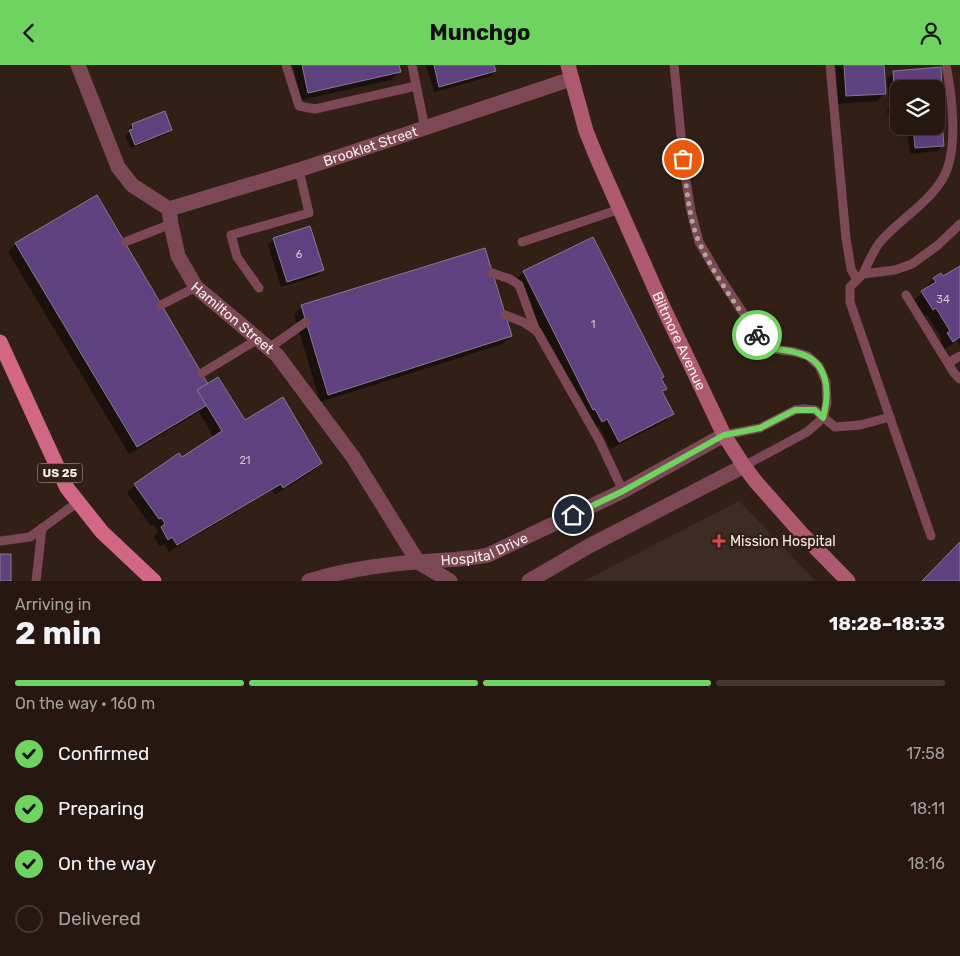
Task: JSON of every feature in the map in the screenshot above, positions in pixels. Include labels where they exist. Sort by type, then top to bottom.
[{"type":"main road","name":"Biltmore Avenue","points":[[570,72],[586,131],[664,309],[724,435],[744,466],[802,534],[848,581]]},
{"type":"main road","name":"US 25","points":[[0,344],[67,487],[102,532],[154,581]]},
{"type":"street","points":[[78,65],[118,167],[132,185],[169,209]]},
{"type":"street","name":"Brooklet Street","points":[[169,209],[300,170],[425,128],[570,72]]},
{"type":"street","name":"Hamilton Street","points":[[169,209],[170,224],[178,256],[196,287],[277,355],[353,457],[429,581]]},
{"type":"street","name":"Hospital Drive","points":[[309,581],[337,573],[370,567],[467,559],[488,555],[623,491],[724,435]]},
{"type":"street","points":[[529,581],[589,546],[744,466]]},
{"type":"street","points":[[418,562],[450,581]]},
{"type":"lane","points":[[286,65],[299,106],[316,109],[416,86]]},
{"type":"lane","points":[[412,65],[425,128]]},
{"type":"lane","points":[[674,65],[685,175],[699,242],[762,342],[773,349],[808,356],[819,366],[826,382],[827,403],[823,418],[807,431],[744,466]]},
{"type":"lane","points":[[830,65],[846,238],[851,269],[860,277]]},
{"type":"lane","points":[[931,536],[850,303],[850,287],[860,277],[880,242],[926,199],[943,178],[950,157],[952,114],[946,65]]},
{"type":"lane","points":[[259,288],[237,257],[231,235],[309,213],[300,170]]},
{"type":"lane","points":[[522,242],[620,209]]},
{"type":"lane","points":[[125,242],[170,224]]},
{"type":"lane","points":[[860,277],[895,270],[912,263],[938,245],[960,224]]},
{"type":"lane","points":[[492,273],[510,279],[519,285],[536,331],[598,440],[623,491]]},
{"type":"lane","points":[[162,305],[196,287]]},
{"type":"lane","points":[[906,295],[954,373],[960,379]]},
{"type":"lane","points":[[505,315],[523,322],[536,331]]},
{"type":"lane","points":[[202,373],[306,322]]},
{"type":"lane","points":[[948,363],[960,356]]},
{"type":"lane","points":[[724,435],[760,428],[795,410],[815,410],[835,427],[860,425],[890,417]]},
{"type":"lane","points":[[0,541],[30,537],[78,502]]},
{"type":"lane","points":[[36,581],[42,528]]},
{"type":"shaded area","name":"Mission Hospital","points":[[739,501],[816,581],[584,581]]},
{"type":"building","points":[[302,65],[399,65],[401,72],[308,93]]},
{"type":"building","points":[[434,65],[494,65],[496,71],[439,87]]},
{"type":"building","points":[[844,65],[884,65],[886,94],[846,96]]},
{"type":"building","points":[[941,67],[942,80],[894,80],[893,71]]},
{"type":"building","points":[[165,111],[172,130],[135,145],[129,130],[133,129],[132,124]]},
{"type":"building","points":[[914,135],[943,135],[944,146],[915,148]]},
{"type":"building","points":[[97,195],[208,384],[197,390],[207,405],[137,447],[15,243]]},
{"type":"building","points":[[310,226],[324,270],[287,282],[273,238]]},
{"type":"building","points":[[593,237],[664,377],[661,378],[667,389],[662,391],[674,414],[619,442],[607,419],[602,422],[595,409],[593,410],[523,271]]},
{"type":"building","points":[[485,248],[512,336],[328,395],[301,305]]},
{"type":"building","points":[[960,266],[960,337],[953,342],[947,333],[950,331],[936,308],[933,310],[921,291],[936,282],[933,278],[941,273],[943,276]]},
{"type":"building","points":[[218,377],[245,420],[283,397],[322,463],[283,488],[281,484],[177,545],[172,537],[168,540],[161,527],[165,524],[162,518],[159,519],[134,484],[179,453],[182,457],[222,431],[197,390]]},
{"type":"building","points":[[960,542],[960,581],[922,581]]},
{"type":"building","points":[[0,554],[11,554],[11,581],[0,581]]},
{"type":"way so far","points":[[683,159],[691,211],[699,242],[757,335]]},
{"type":"place","name":"Mission Hospital","points":[[719,541]]},
{"type":"route","points":[[573,515],[623,491],[724,435],[760,428],[795,410],[815,410],[823,418],[827,403],[826,382],[819,366],[808,356],[773,349],[762,342],[757,335]]}]
